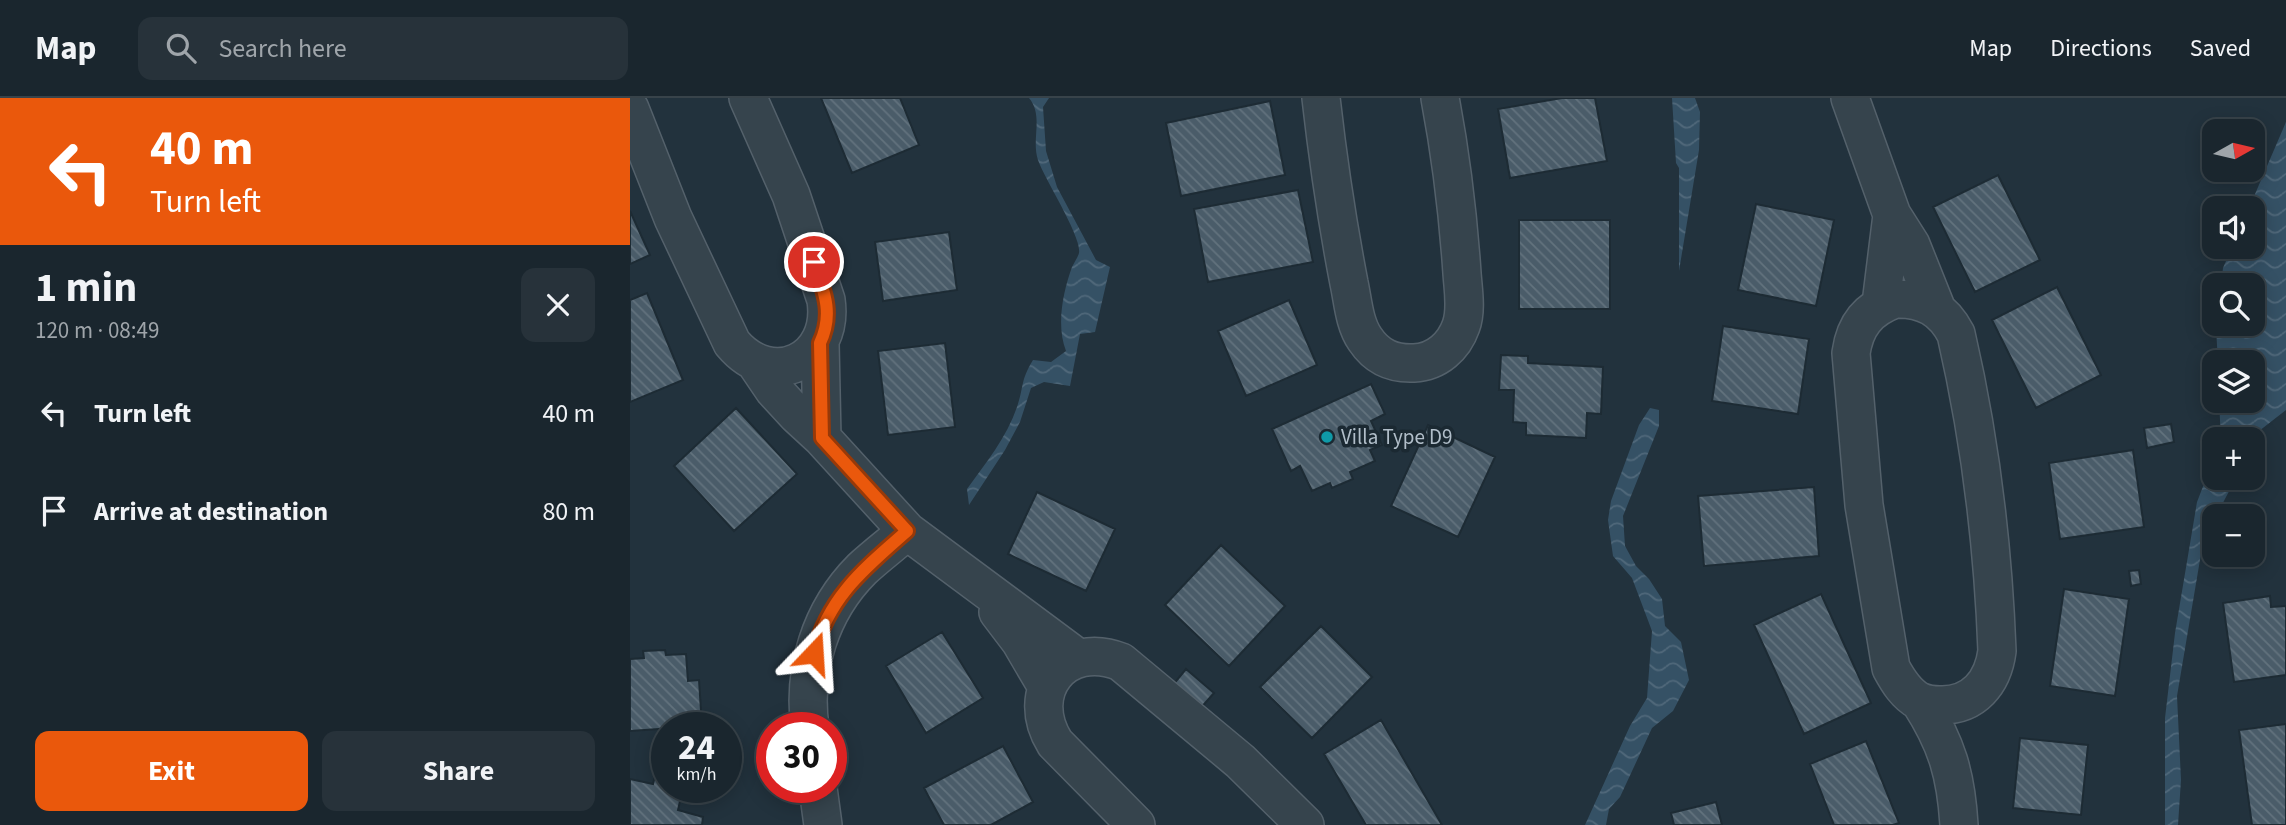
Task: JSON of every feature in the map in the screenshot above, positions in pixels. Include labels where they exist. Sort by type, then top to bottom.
[{"type":"street","points":[[630,109],[673,218],[732,343],[741,354],[755,362],[768,367],[783,367],[798,363],[820,343],[828,322],[826,300],[791,195],[748,98]]},
{"type":"street","points":[[1321,98],[1343,250],[1358,327],[1377,352],[1388,360],[1404,363],[1420,363],[1447,350],[1462,323],[1464,308],[1460,248],[1454,187],[1440,98]]},
{"type":"street","points":[[1850,98],[1892,215],[1911,245],[1937,310]]},
{"type":"street","points":[[1881,304],[1892,215]]},
{"type":"street","points":[[1920,702],[1952,705],[1966,701],[1979,692],[1989,680],[1995,666],[1997,651],[1990,530],[1982,470],[1958,341],[1949,320],[1937,310],[1925,302],[1895,299],[1868,313],[1859,324],[1851,353],[1864,505],[1891,668],[1898,682],[1920,702],[1941,738],[1957,788],[1959,825]]},
{"type":"street","points":[[820,343],[822,438]]},
{"type":"street","points":[[755,362],[774,390],[907,531],[1078,658]]},
{"type":"street","points":[[809,712],[811,667],[828,614],[862,569],[907,531]]},
{"type":"street","points":[[968,577],[1020,641],[1047,687]]},
{"type":"street","points":[[1136,825],[1055,743],[1047,730],[1042,701],[1047,687],[1054,674],[1078,658],[1093,655],[1121,662],[1240,761],[1305,825]]},
{"type":"street","points":[[1957,788],[1962,755],[1979,692]]},
{"type":"street","points":[[820,803],[824,825]]},
{"type":"water","points":[[1029,98],[1049,98],[1043,107],[1046,151],[1057,187],[1096,260],[1110,267],[1095,332],[1080,334],[1070,386],[1044,382],[1031,388],[1020,422],[969,505],[967,489],[1008,429],[1026,373],[1033,360],[1051,362],[1066,351],[1061,330],[1062,309],[1072,267],[1079,253],[1078,245],[1038,160],[1036,112]]},
{"type":"water","points":[[1672,98],[1695,98],[1700,112],[1699,150],[1679,271],[1679,168],[1676,163]]},
{"type":"water","points":[[2286,122],[2286,410],[2264,427],[2220,427],[2220,413],[2265,413],[2265,350],[2217,350],[2216,336],[2265,336],[2265,273],[2222,273],[2227,259],[2265,259],[2265,196],[2254,196],[2260,182],[2265,182],[2265,171]]},
{"type":"water","points":[[1650,408],[1659,410],[1659,426],[1623,516],[1625,546],[1636,566],[1649,579],[1662,599],[1665,626],[1681,642],[1689,680],[1673,711],[1652,728],[1620,797],[1609,809],[1606,825],[1585,825],[1630,726],[1647,698],[1652,631],[1632,578],[1613,556],[1608,520],[1611,501],[1639,425]]},
{"type":"water","points":[[2202,489],[2230,490],[2222,504],[2202,504],[2202,548],[2177,696],[2181,780],[2178,825],[2165,825],[2165,718],[2175,633],[2197,502]]},
{"type":"building","points":[[821,98],[900,98],[919,145],[852,173]]},
{"type":"building","points":[[1562,98],[1595,98],[1607,161],[1510,178],[1498,109]]},
{"type":"building","points":[[1270,101],[1285,175],[1181,196],[1166,123]]},
{"type":"building","points":[[1998,175],[2040,260],[1975,292],[1933,207]]},
{"type":"building","points":[[1298,190],[1313,262],[1208,282],[1194,209]]},
{"type":"building","points":[[1756,204],[1834,220],[1816,306],[1738,290]]},
{"type":"building","points":[[630,211],[650,255],[630,264]]},
{"type":"building","points":[[1519,220],[1610,220],[1610,309],[1519,309]]},
{"type":"building","points":[[949,232],[957,290],[883,301],[875,242]]},
{"type":"building","points":[[2057,287],[2101,375],[2036,408],[1992,320]]},
{"type":"building","points":[[647,293],[683,380],[630,402],[630,300]]},
{"type":"building","points":[[1289,300],[1317,365],[1246,396],[1218,331]]},
{"type":"building","points":[[1723,326],[1809,339],[1798,414],[1712,401]]},
{"type":"building","points":[[945,343],[955,427],[888,435],[878,351]]},
{"type":"building","name":"Villa Type D9","points":[[1501,355],[1528,356],[1528,363],[1603,367],[1601,414],[1587,413],[1586,438],[1526,435],[1526,423],[1513,422],[1514,390],[1499,390]]},
{"type":"building","name":"Villa Type D9","points":[[1371,384],[1385,414],[1371,421],[1382,445],[1370,450],[1375,461],[1350,472],[1353,479],[1332,488],[1330,483],[1312,491],[1300,466],[1291,471],[1272,429]]},
{"type":"building","points":[[736,408],[797,474],[734,531],[674,466]]},
{"type":"building","points":[[2171,424],[2174,442],[2147,448],[2144,428]]},
{"type":"building","points":[[1428,425],[1495,457],[1458,537],[1391,506]]},
{"type":"building","points":[[2133,450],[2144,527],[2060,539],[2049,463]]},
{"type":"building","points":[[1814,487],[1819,556],[1704,566],[1698,496]]},
{"type":"building","points":[[1037,492],[1115,529],[1086,591],[1008,554]]},
{"type":"building","points":[[1221,545],[1285,606],[1229,666],[1165,605]]},
{"type":"building","points":[[2139,570],[2141,584],[2131,586],[2129,571]]},
{"type":"building","points":[[2064,589],[2129,599],[2115,696],[2050,686]]},
{"type":"building","points":[[1821,594],[1871,703],[1804,734],[1754,625]]},
{"type":"building","points":[[2270,596],[2271,607],[2286,606],[2286,675],[2234,682],[2223,603]]},
{"type":"building","points":[[1321,626],[1372,677],[1312,738],[1260,687]]},
{"type":"building","points":[[942,632],[983,698],[926,733],[886,666]]},
{"type":"building","points":[[665,650],[666,655],[686,654],[688,681],[699,680],[701,712],[651,712],[651,730],[630,731],[630,659],[644,658],[643,651]]},
{"type":"building","points":[[1186,669],[1214,693],[1199,710],[1172,686]]},
{"type":"building","points":[[1381,720],[1442,825],[1366,825],[1324,754]]},
{"type":"building","points":[[2286,724],[2286,825],[2252,825],[2239,730]]},
{"type":"building","points":[[2020,738],[2088,745],[2081,815],[2013,808]]},
{"type":"building","points":[[1866,741],[1899,823],[1834,825],[1810,764]]},
{"type":"building","points":[[1003,746],[1033,802],[991,825],[944,825],[924,788]]},
{"type":"building","points":[[630,779],[651,784],[651,803],[680,803],[678,810],[703,817],[702,825],[630,825]]},
{"type":"building","points":[[1716,802],[1722,825],[1674,825],[1671,813]]},
{"type":"place","name":"Villa Type D9","points":[[1327,437]]},
{"type":"route","points":[[814,262],[828,314],[827,329],[820,343],[822,438],[907,531],[862,569],[844,590],[828,614],[814,653]]}]
